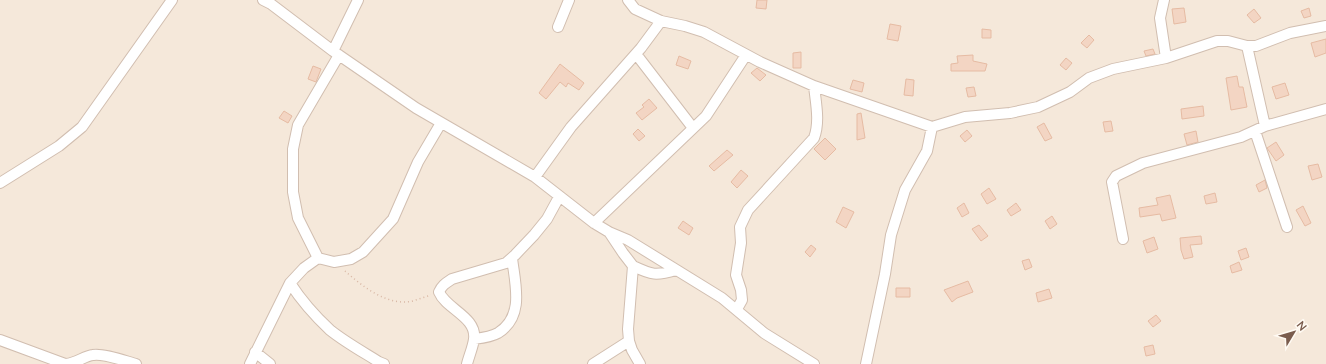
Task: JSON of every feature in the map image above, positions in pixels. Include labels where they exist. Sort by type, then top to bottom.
[{"type":"street","points":[[0,183],[59,146],[82,127],[172,0]]},
{"type":"street","points":[[263,0],[271,4],[375,82],[441,123],[535,177],[594,223],[609,232],[628,240],[722,298],[764,333],[814,364]]},
{"type":"street","points":[[358,0],[336,53],[298,125],[293,149],[293,192],[298,218],[318,258],[334,262],[351,259],[364,252],[393,219],[418,162],[441,123]]},
{"type":"street","points":[[558,27],[569,0]]},
{"type":"street","points":[[628,0],[635,9],[661,21],[704,32],[746,55],[814,86],[932,127],[965,117],[1010,113],[1038,107],[1070,92],[1089,78],[1113,69],[1166,58],[1217,41],[1228,41],[1247,46],[1256,46],[1290,33],[1326,26]]},
{"type":"street","points":[[1164,0],[1160,18],[1166,58]]},
{"type":"street","points":[[535,177],[571,126],[636,54],[661,21]]},
{"type":"street","points":[[1247,46],[1265,126]]},
{"type":"street","points":[[636,54],[692,128]]},
{"type":"street","points":[[594,223],[706,116],[746,55]]},
{"type":"street","points":[[736,309],[742,300],[741,290],[736,275],[741,243],[740,227],[748,210],[814,138],[818,121],[814,86]]},
{"type":"street","points":[[1123,239],[1112,182],[1116,176],[1143,163],[1234,139],[1265,126],[1326,109]]},
{"type":"street","points":[[866,364],[885,274],[891,235],[905,190],[927,150],[932,127]]},
{"type":"street","points":[[1255,131],[1287,227]]},
{"type":"street","points":[[467,364],[474,339],[474,333],[471,325],[465,318],[442,297],[440,292],[441,288],[445,283],[452,279],[506,263],[534,235],[547,219],[559,197]]},
{"type":"street","points":[[609,232],[622,253],[633,266],[650,274],[662,274],[676,270]]},
{"type":"street","points":[[250,364],[260,357],[290,283],[304,268],[318,258]]},
{"type":"street","points":[[474,339],[492,336],[499,332],[509,322],[517,310],[512,258]]},
{"type":"street","points":[[633,266],[628,328],[629,342],[640,364]]},
{"type":"street","points":[[290,283],[315,315],[331,330],[384,364]]},
{"type":"street","points":[[0,340],[66,364],[74,363],[91,355],[100,354],[136,364]]},
{"type":"street","points":[[592,364],[629,342]]},
{"type":"street","points":[[260,357],[270,364]]},
{"type":"path","points":[[334,262],[362,286],[397,301],[412,301],[440,292]]},
{"type":"shaded area","points":[[0,0],[1326,0],[1326,364],[0,364]]},
{"type":"building","points":[[757,0],[767,0],[766,9],[756,8]]},
{"type":"building","points":[[1184,8],[1186,22],[1174,24],[1172,9]]},
{"type":"building","points":[[1309,8],[1311,16],[1304,18],[1301,11]]},
{"type":"building","points":[[1254,9],[1261,18],[1254,23],[1247,15]]},
{"type":"building","points":[[890,24],[901,26],[898,41],[887,39]]},
{"type":"building","points":[[982,29],[991,30],[991,38],[982,38]]},
{"type":"building","points":[[1089,35],[1094,40],[1087,48],[1081,43]]},
{"type":"building","points":[[1326,39],[1326,53],[1315,57],[1311,43]]},
{"type":"building","points":[[1153,49],[1155,54],[1146,56],[1144,51]]},
{"type":"building","points":[[801,52],[801,68],[793,68],[793,53]]},
{"type":"building","points":[[973,55],[973,61],[987,64],[985,71],[951,71],[951,64],[958,63],[957,56]]},
{"type":"building","points":[[679,56],[691,61],[688,69],[676,65]]},
{"type":"building","points":[[1066,58],[1072,63],[1066,70],[1060,65]]},
{"type":"building","points":[[560,64],[584,83],[579,90],[568,83],[566,87],[560,82],[546,99],[539,93]]},
{"type":"building","points":[[313,66],[321,69],[316,82],[308,79]]},
{"type":"building","points":[[757,68],[766,75],[760,81],[751,73]]},
{"type":"building","points":[[1237,76],[1239,87],[1243,87],[1247,107],[1231,110],[1226,78]]},
{"type":"building","points":[[906,79],[914,80],[913,96],[904,95]]},
{"type":"building","points":[[853,80],[864,83],[862,92],[850,89]]},
{"type":"building","points":[[1285,83],[1289,95],[1276,99],[1272,87]]},
{"type":"building","points":[[974,87],[976,96],[968,97],[966,88]]},
{"type":"building","points":[[649,99],[657,108],[642,120],[636,113],[644,107],[642,105]]},
{"type":"building","points":[[1203,106],[1204,116],[1182,119],[1181,109]]},
{"type":"building","points":[[284,111],[292,116],[288,123],[279,118]]},
{"type":"building","points":[[861,113],[865,138],[857,140],[857,114]]},
{"type":"building","points":[[1111,121],[1113,131],[1105,132],[1103,122]]},
{"type":"building","points":[[1044,123],[1052,138],[1045,141],[1037,127]]},
{"type":"building","points":[[638,129],[645,136],[639,141],[633,134]]},
{"type":"building","points":[[967,130],[972,136],[965,142],[960,136]]},
{"type":"building","points":[[1196,131],[1198,142],[1187,145],[1184,134]]},
{"type":"building","points":[[825,138],[836,149],[825,160],[814,149]]},
{"type":"building","points":[[1276,142],[1284,155],[1276,161],[1267,148]]},
{"type":"building","points":[[727,150],[733,155],[714,171],[709,166]]},
{"type":"building","points":[[1318,164],[1322,177],[1312,180],[1308,166]]},
{"type":"building","points":[[741,170],[748,176],[737,188],[731,182]]},
{"type":"building","points":[[1265,180],[1267,188],[1259,192],[1256,185]]},
{"type":"building","points":[[989,188],[996,199],[987,204],[981,194]]},
{"type":"building","points":[[1215,193],[1217,202],[1206,204],[1204,196]]},
{"type":"building","points":[[1170,195],[1176,218],[1162,221],[1160,214],[1140,217],[1139,208],[1158,205],[1156,198]]},
{"type":"building","points":[[964,203],[969,213],[962,217],[957,208]]},
{"type":"building","points":[[1016,203],[1021,210],[1011,216],[1007,210]]},
{"type":"building","points":[[1303,206],[1311,223],[1305,226],[1296,210]]},
{"type":"building","points":[[843,207],[854,212],[846,228],[836,222]]},
{"type":"building","points":[[1052,216],[1057,224],[1050,229],[1045,221]]},
{"type":"building","points":[[683,221],[693,228],[689,235],[678,228]]},
{"type":"building","points":[[979,225],[988,236],[981,241],[972,229]]},
{"type":"building","points":[[1201,236],[1202,244],[1190,245],[1193,257],[1184,259],[1181,250],[1180,238]]},
{"type":"building","points":[[1154,237],[1158,249],[1147,253],[1143,241]]},
{"type":"building","points":[[811,245],[816,249],[810,257],[805,252]]},
{"type":"building","points":[[1246,248],[1249,257],[1241,260],[1238,251]]},
{"type":"building","points":[[1029,259],[1032,267],[1025,270],[1022,261]]},
{"type":"building","points":[[1239,262],[1242,270],[1232,273],[1230,266]]},
{"type":"building","points":[[968,281],[973,292],[957,298],[952,302],[944,290]]},
{"type":"building","points":[[896,288],[910,288],[910,297],[896,297]]},
{"type":"building","points":[[1049,289],[1052,298],[1038,302],[1036,293]]},
{"type":"building","points":[[1156,315],[1161,321],[1153,327],[1148,321]]},
{"type":"building","points":[[1153,345],[1155,354],[1146,356],[1144,347]]}]
